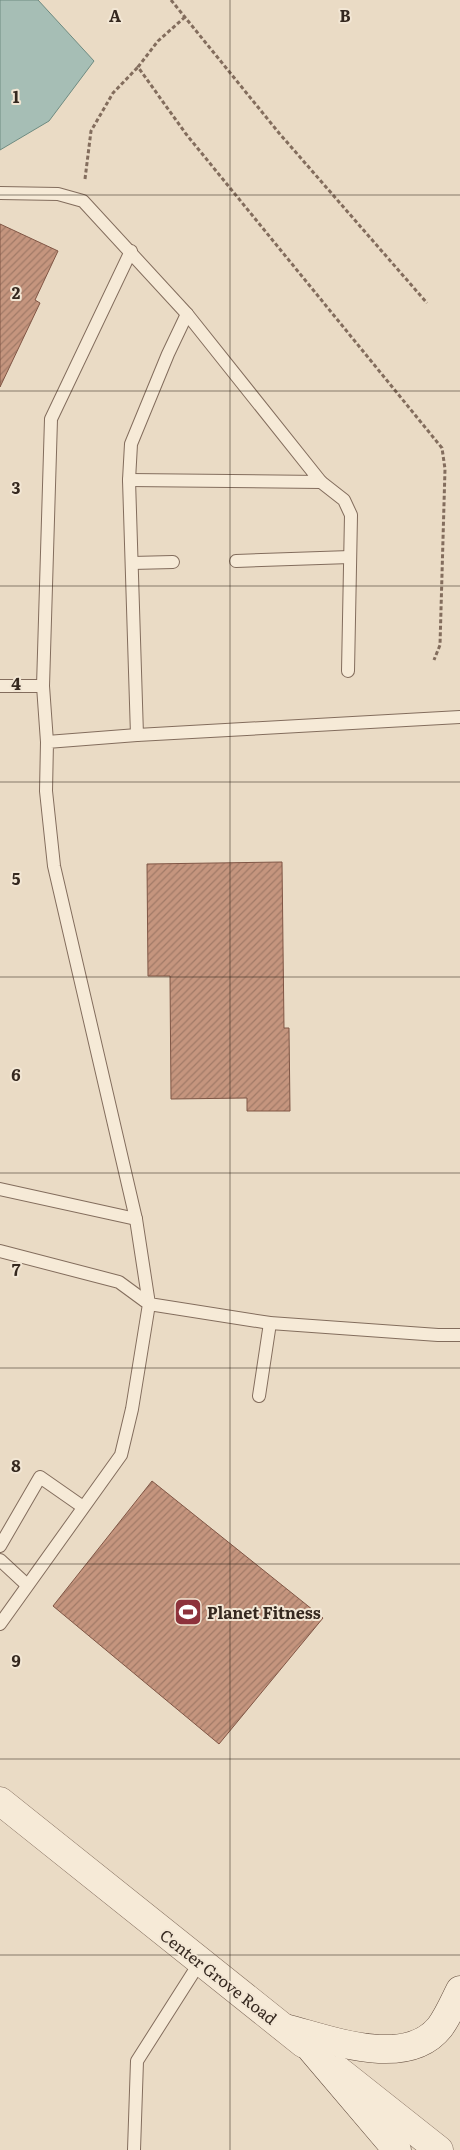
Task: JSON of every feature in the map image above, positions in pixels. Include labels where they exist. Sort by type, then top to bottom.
[{"type":"street","name":"Center Grove Road","points":[[0,1800],[200,1962],[439,2150]]},
{"type":"street","points":[[285,2028],[366,2048],[400,2050],[420,2044],[440,2027],[460,1990]]},
{"type":"street","points":[[312,2050],[397,2150]]},
{"type":"lane","points":[[0,193],[58,194],[83,201],[187,314],[321,482],[344,500],[350,515],[348,671]]},
{"type":"lane","points":[[0,1624],[121,1455],[132,1409],[149,1304],[136,1219],[54,866],[46,791],[47,742],[43,686],[51,419],[131,251]]},
{"type":"lane","points":[[137,735],[129,480],[131,444],[168,354],[187,314]]},
{"type":"lane","points":[[129,480],[321,482]]},
{"type":"lane","points":[[236,561],[350,557]]},
{"type":"lane","points":[[132,563],[173,562]]},
{"type":"lane","points":[[0,686],[43,686]]},
{"type":"lane","points":[[47,742],[137,735],[460,717]]},
{"type":"lane","points":[[0,1189],[136,1219]]},
{"type":"lane","points":[[0,1251],[119,1282],[149,1304],[270,1323],[460,1335]]},
{"type":"lane","points":[[258,1396],[270,1323]]},
{"type":"lane","points":[[0,1546],[40,1476],[83,1507]]},
{"type":"lane","points":[[0,1560],[27,1585]]},
{"type":"lane","points":[[134,2150],[137,2061],[200,1962]]},
{"type":"path","points":[[171,0],[278,133],[427,303]]},
{"type":"path","points":[[83,201],[91,131],[113,93],[138,67],[158,41],[185,17]]},
{"type":"path","points":[[138,67],[186,134],[442,448],[445,469],[440,645],[434,660]]},
{"type":"shaded area","points":[[0,0],[38,0],[94,61],[49,121],[0,150]]},
{"type":"building","points":[[0,224],[58,251],[35,300],[40,303],[0,387]]},
{"type":"building","points":[[282,862],[284,1028],[289,1028],[290,1111],[247,1111],[247,1098],[171,1099],[170,976],[148,976],[147,864]]},
{"type":"building","name":"Planet Fitness","points":[[152,1481],[323,1618],[219,1744],[53,1606]]},
{"type":"place","name":"Planet Fitness","points":[[188,1612]]}]
